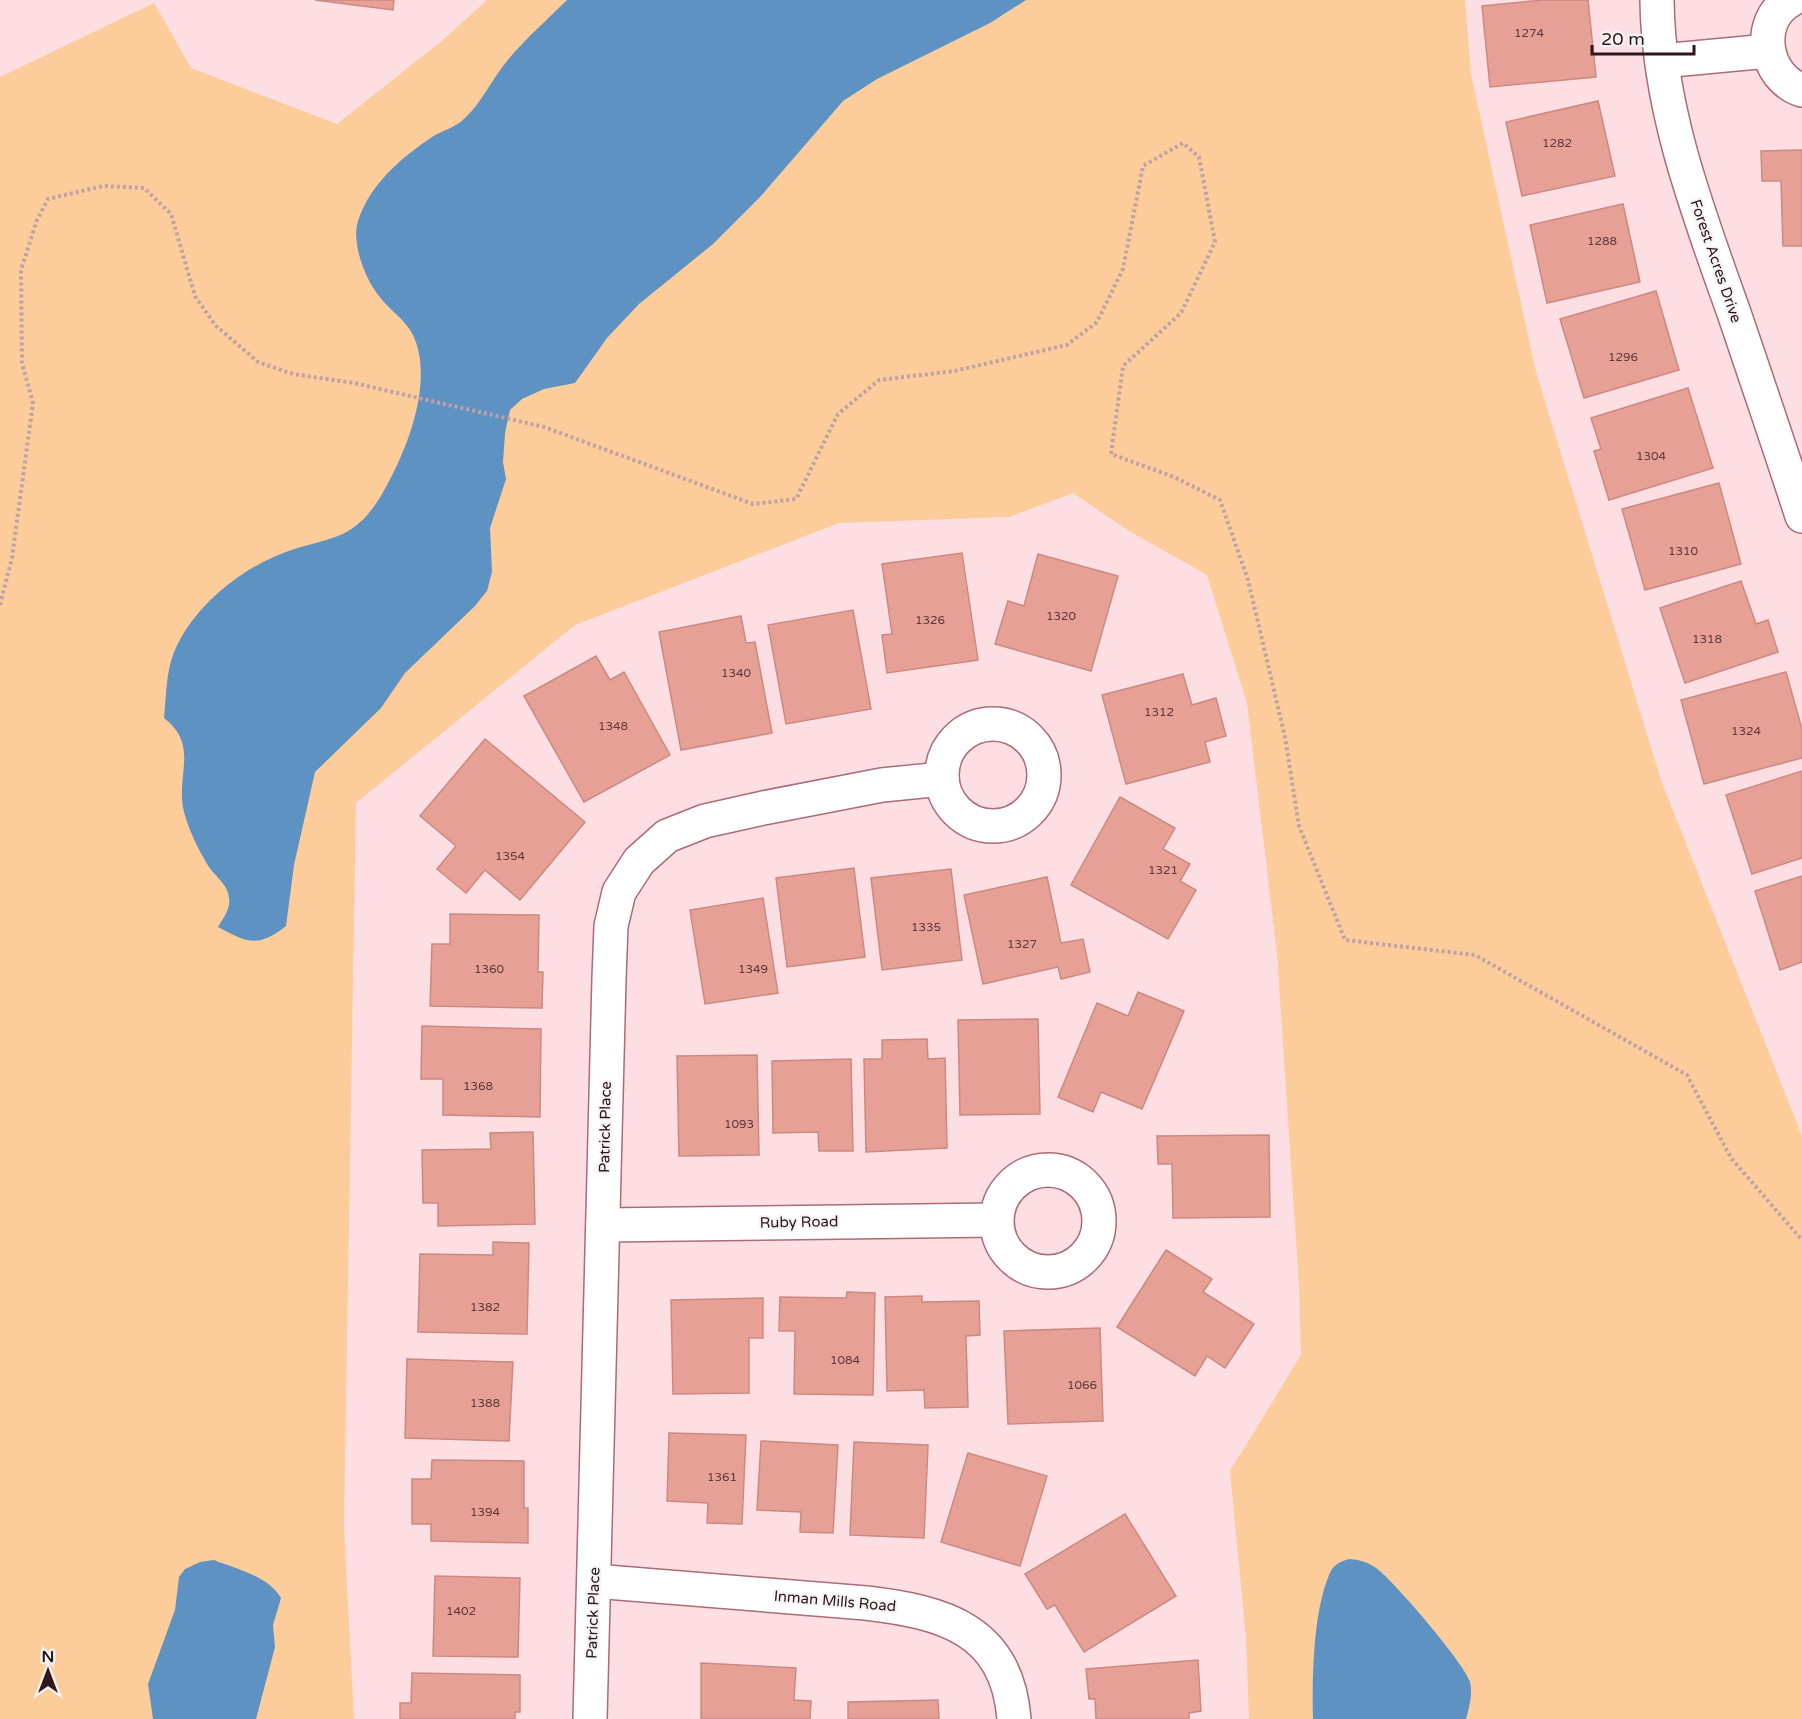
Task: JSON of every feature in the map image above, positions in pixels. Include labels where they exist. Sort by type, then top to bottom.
[{"type":"street","name":"Forest Acres Drive","points":[[1657,0],[1662,61],[1676,134],[1700,220],[1794,467],[1802,516]]},
{"type":"street","points":[[1791,0],[1774,16],[1768,33],[1768,51],[1773,66],[1782,79],[1802,90]]},
{"type":"street","points":[[1662,61],[1768,51]]},
{"type":"street","name":"Patrick Place","points":[[590,1719],[611,926],[619,892],[639,861],[667,836],[705,821],[882,785],[942,778]]},
{"type":"street","name":"Ruby Road","points":[[603,1225],[996,1220]]},
{"type":"street","name":"Inman Mills Road","points":[[594,1581],[866,1603],[910,1608],[940,1616],[970,1632],[993,1657],[1007,1679],[1014,1719]]},
{"type":"path","points":[[0,605],[12,558],[33,403],[22,363],[21,270],[37,220],[48,200],[103,186],[144,188],[171,214],[195,296],[215,324],[258,362],[293,374],[354,382],[544,427],[753,504],[796,499],[838,414],[879,380],[954,371],[1067,345],[1097,322],[1123,269],[1143,166],[1183,142],[1199,157],[1215,242],[1181,313],[1123,366],[1111,453],[1174,477],[1220,500],[1253,603],[1285,737],[1299,826],[1345,940],[1475,955],[1687,1075],[1731,1158],[1802,1240]]},
{"type":"shaded area","points":[[487,0],[1465,0],[1471,74],[1536,372],[1662,783],[1802,1136],[1802,1719],[1249,1719],[1246,1639],[1230,1471],[1301,1355],[1299,1286],[1277,954],[1247,703],[1207,575],[1129,531],[1073,493],[1009,517],[839,523],[575,625],[356,803],[344,1527],[354,1719],[0,1719],[0,77],[154,3],[191,68],[337,124],[444,39]]},
{"type":"water","points":[[567,0],[1026,0],[990,23],[877,79],[843,101],[760,197],[713,244],[639,304],[607,338],[575,383],[544,389],[522,399],[510,410],[505,433],[503,462],[506,479],[490,528],[492,572],[487,591],[475,606],[405,673],[381,708],[315,772],[294,865],[286,926],[268,938],[245,940],[218,927],[228,910],[228,893],[209,867],[191,834],[184,812],[182,786],[184,750],[175,729],[164,718],[171,661],[187,628],[199,612],[228,585],[276,556],[347,531],[371,511],[382,494],[400,458],[415,417],[421,374],[419,354],[413,335],[406,324],[379,296],[364,270],[356,239],[358,221],[370,195],[388,173],[420,145],[465,118],[514,53]]},
{"type":"water","points":[[1350,1559],[1370,1564],[1385,1576],[1456,1658],[1471,1687],[1466,1719],[1313,1719],[1313,1665],[1324,1590],[1337,1564]]},
{"type":"water","points":[[214,1560],[242,1570],[269,1584],[281,1598],[273,1625],[275,1647],[256,1719],[153,1719],[148,1684],[175,1610],[179,1577],[185,1569],[200,1562]]},
{"type":"building","points":[[315,0],[394,0],[393,10]]},
{"type":"building","points":[[1543,0],[1588,0],[1596,77],[1490,87],[1482,6]]},
{"type":"building","points":[[1598,101],[1615,176],[1522,196],[1506,122]]},
{"type":"building","points":[[1802,150],[1802,246],[1783,246],[1781,181],[1762,181],[1761,151]]},
{"type":"building","points":[[1623,204],[1640,282],[1547,303],[1530,225]]},
{"type":"building","points":[[1656,291],[1679,370],[1584,398],[1560,319]]},
{"type":"building","points":[[1688,388],[1713,468],[1609,500],[1594,451],[1601,449],[1591,418]]},
{"type":"building","points":[[1719,483],[1741,564],[1645,590],[1622,509]]},
{"type":"building","points":[[962,553],[978,660],[887,673],[882,635],[892,634],[882,564]]},
{"type":"building","points":[[1038,554],[1118,576],[1091,671],[995,644],[1008,601],[1024,606]]},
{"type":"building","points":[[1741,581],[1756,624],[1768,620],[1778,652],[1685,683],[1660,608]]},
{"type":"building","points":[[853,610],[871,709],[786,724],[768,625]]},
{"type":"building","points":[[741,616],[746,643],[755,642],[772,733],[681,750],[659,632]]},
{"type":"building","points":[[596,656],[610,680],[624,672],[670,755],[584,802],[524,696]]},
{"type":"building","points":[[1786,672],[1802,729],[1802,758],[1704,784],[1681,700]]},
{"type":"building","points":[[1183,674],[1192,705],[1216,698],[1226,736],[1205,742],[1210,762],[1126,784],[1102,695]]},
{"type":"building","points":[[485,739],[585,822],[520,900],[485,870],[466,893],[437,869],[456,846],[420,816]]},
{"type":"building","points":[[1802,771],[1802,858],[1752,874],[1726,795]]},
{"type":"building","points":[[1120,797],[1175,828],[1163,849],[1190,864],[1180,881],[1196,890],[1168,939],[1071,885]]},
{"type":"building","points":[[854,868],[865,957],[787,967],[776,878]]},
{"type":"building","points":[[951,869],[962,960],[882,970],[871,878]]},
{"type":"building","points":[[1802,876],[1802,962],[1780,970],[1755,891]]},
{"type":"building","points":[[1047,877],[1061,943],[1083,939],[1090,972],[1061,979],[1058,967],[983,984],[964,895]]},
{"type":"building","points":[[763,898],[778,993],[705,1004],[690,910]]},
{"type":"building","points":[[450,914],[539,915],[538,972],[543,972],[542,1008],[430,1006],[432,944],[450,944]]},
{"type":"building","points":[[1138,992],[1184,1011],[1142,1109],[1101,1092],[1093,1112],[1058,1097],[1097,1003],[1128,1016]]},
{"type":"building","points":[[1038,1019],[1040,1114],[960,1115],[958,1020]]},
{"type":"building","points":[[422,1026],[541,1029],[540,1117],[443,1115],[443,1079],[421,1079]]},
{"type":"building","points":[[927,1039],[928,1059],[945,1058],[947,1148],[866,1152],[864,1059],[882,1059],[882,1040]]},
{"type":"building","points":[[757,1055],[759,1155],[679,1156],[677,1056]]},
{"type":"building","points":[[851,1059],[853,1151],[819,1151],[818,1132],[773,1133],[772,1061]]},
{"type":"building","points":[[533,1132],[535,1224],[438,1226],[438,1203],[423,1203],[422,1150],[491,1149],[490,1133]]},
{"type":"building","points":[[1269,1135],[1270,1217],[1173,1218],[1172,1164],[1158,1164],[1157,1136]]},
{"type":"building","points":[[493,1242],[529,1243],[527,1334],[418,1332],[420,1254],[493,1255]]},
{"type":"building","points":[[1166,1250],[1212,1279],[1203,1292],[1254,1324],[1225,1368],[1207,1356],[1195,1376],[1117,1327]]},
{"type":"building","points":[[847,1292],[875,1293],[873,1395],[794,1394],[795,1331],[779,1331],[780,1297],[846,1298]]},
{"type":"building","points":[[922,1296],[922,1302],[979,1301],[980,1335],[966,1336],[968,1407],[925,1408],[924,1390],[887,1391],[885,1297]]},
{"type":"building","points":[[763,1298],[763,1338],[749,1338],[749,1393],[673,1394],[671,1300]]},
{"type":"building","points":[[1100,1328],[1103,1421],[1008,1424],[1004,1331]]},
{"type":"building","points":[[407,1359],[513,1362],[509,1441],[405,1438]]},
{"type":"building","points":[[669,1433],[746,1435],[742,1524],[707,1523],[708,1503],[667,1501]]},
{"type":"building","points":[[761,1441],[838,1445],[833,1533],[800,1532],[801,1512],[757,1510]]},
{"type":"building","points":[[854,1442],[928,1445],[924,1538],[850,1535]]},
{"type":"building","points":[[968,1453],[1047,1476],[1020,1566],[941,1542]]},
{"type":"building","points":[[432,1460],[524,1461],[524,1508],[528,1508],[528,1543],[431,1541],[431,1524],[412,1524],[412,1479],[431,1479]]},
{"type":"building","points":[[1125,1514],[1176,1596],[1084,1652],[1055,1605],[1047,1609],[1025,1574]]},
{"type":"building","points":[[435,1576],[520,1578],[518,1657],[433,1656]]},
{"type":"building","points":[[1198,1660],[1201,1711],[1189,1713],[1189,1719],[1096,1719],[1095,1699],[1089,1699],[1086,1669]]},
{"type":"building","points":[[701,1663],[796,1668],[794,1700],[811,1701],[810,1719],[701,1719]]},
{"type":"building","points":[[412,1673],[520,1675],[520,1712],[515,1712],[515,1719],[400,1719],[400,1703],[411,1703]]},
{"type":"building","points":[[938,1700],[939,1719],[848,1719],[848,1702]]}]
